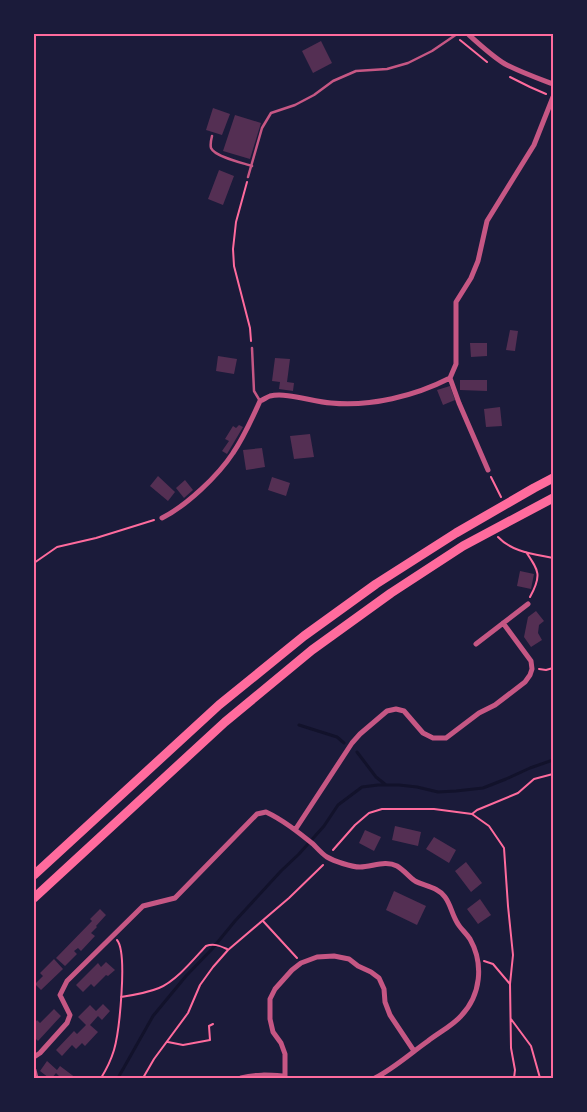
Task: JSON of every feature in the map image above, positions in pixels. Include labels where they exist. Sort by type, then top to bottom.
[{"type":"highway","points":[[34,875],[219,704],[304,636],[376,584],[448,538],[553,478]]},
{"type":"highway","points":[[34,898],[225,722],[312,650],[391,593],[464,546],[553,498]]},
{"type":"street","points":[[468,34],[504,63],[553,84]]},
{"type":"street","points":[[488,470],[450,378],[456,364],[456,302],[471,278],[478,261],[487,222],[534,145],[553,97]]},
{"type":"street","points":[[162,518],[182,506],[213,477],[233,454],[260,401],[270,396],[349,404],[393,399],[417,392],[450,378]]},
{"type":"street","points":[[476,644],[528,604]]},
{"type":"street","points":[[295,830],[352,743],[387,711],[404,710],[423,733],[433,738],[446,738],[479,713],[495,705],[515,691],[525,682],[532,669],[531,661],[503,623]]},
{"type":"street","points":[[34,1057],[40,1053],[67,1023],[70,1015],[60,995],[67,981],[143,906],[176,898],[257,814],[266,812],[277,817],[295,830],[327,857],[360,867],[379,864],[397,866],[416,881],[438,890],[450,905],[453,917],[459,927],[469,937],[474,947],[478,961],[478,984],[470,1004],[461,1017],[377,1078]]},
{"type":"street","points":[[241,1078],[266,1074],[284,1077],[285,1054],[273,1032],[270,1019],[270,999],[274,989],[292,970],[301,963],[318,957],[334,956],[349,959],[379,978],[384,988],[385,1002],[390,1016],[414,1052]]},
{"type":"street","points":[[34,1070],[36,1078]]},
{"type":"lane","points":[[248,178],[262,128],[271,113],[295,105],[314,95],[333,81],[356,71],[387,69],[408,64],[457,34]]},
{"type":"lane","points":[[212,136],[210,145],[214,152],[252,166]]},
{"type":"lane","points":[[252,348],[254,391],[260,401]]},
{"type":"path","points":[[248,178],[236,222],[233,249],[234,266],[250,328],[252,348]]},
{"type":"path","points":[[488,470],[500,496]]},
{"type":"path","points":[[34,562],[57,547],[96,538],[162,518]]},
{"type":"path","points":[[499,538],[506,545],[553,558]]},
{"type":"path","points":[[526,552],[536,568],[538,576],[536,588],[530,596],[528,604]]},
{"type":"path","points":[[532,669],[546,670],[553,668]]},
{"type":"path","points":[[472,814],[477,810],[518,793],[534,779],[553,774]]},
{"type":"path","points":[[143,1078],[154,1059],[188,1013],[200,985],[228,950],[263,921],[322,866],[327,857],[355,825],[369,813],[382,809],[434,809],[472,814],[490,826],[504,848],[513,955],[510,984],[511,1048],[515,1070],[514,1078]]},
{"type":"path","points":[[263,921],[297,957]]},
{"type":"path","points":[[101,1078],[108,1068],[114,1051],[121,997],[122,956],[120,943],[113,936]]},
{"type":"path","points":[[121,997],[160,988],[174,978],[206,946],[212,944],[228,950]]},
{"type":"path","points":[[478,961],[493,964],[510,984]]},
{"type":"path","points":[[511,1019],[531,1046],[540,1078]]},
{"type":"path","points":[[166,1042],[183,1045],[210,1040],[209,1026],[213,1024]]},
{"type":"building","points":[[321,41],[332,63],[313,73],[302,51]]},
{"type":"building","points":[[213,108],[230,114],[222,135],[206,130]]},
{"type":"building","points":[[235,115],[261,123],[250,159],[223,151]]},
{"type":"building","points":[[219,170],[234,176],[223,205],[208,199]]},
{"type":"building","points":[[510,330],[518,331],[515,351],[506,350]]},
{"type":"building","points":[[470,343],[487,343],[487,356],[471,357]]},
{"type":"building","points":[[218,356],[237,359],[234,374],[216,371]]},
{"type":"building","points":[[275,358],[290,359],[287,382],[294,383],[293,391],[279,389],[280,382],[272,381]]},
{"type":"building","points":[[460,380],[487,380],[487,391],[460,390]]},
{"type":"building","points":[[450,386],[455,400],[443,405],[437,390]]},
{"type":"building","points":[[500,407],[502,426],[486,427],[484,409]]},
{"type":"building","points":[[239,425],[243,427],[227,454],[222,451],[229,441],[225,439],[233,426],[236,428]]},
{"type":"building","points":[[310,434],[314,457],[294,459],[290,436]]},
{"type":"building","points":[[262,448],[265,467],[246,470],[243,450]]},
{"type":"building","points":[[158,476],[175,492],[168,501],[150,486]]},
{"type":"building","points":[[272,477],[290,483],[286,496],[268,490]]},
{"type":"building","points":[[185,480],[193,490],[184,498],[176,488]]},
{"type":"building","points":[[520,571],[534,574],[531,589],[517,586]]},
{"type":"building","points":[[536,611],[544,621],[539,625],[538,633],[542,640],[531,647],[524,637],[528,617]]},
{"type":"building","points":[[395,826],[421,832],[418,846],[392,840]]},
{"type":"building","points":[[365,830],[381,837],[374,851],[359,843]]},
{"type":"building","points":[[434,837],[456,850],[449,863],[426,849]]},
{"type":"building","points":[[466,862],[482,883],[471,892],[455,871]]},
{"type":"building","points":[[394,891],[426,906],[417,925],[386,910]]},
{"type":"building","points":[[480,899],[491,915],[478,924],[467,909]]},
{"type":"building","points":[[100,909],[106,915],[91,933],[95,936],[81,951],[78,948],[74,951],[77,954],[65,966],[56,958],[92,921],[90,919]]},
{"type":"building","points":[[54,959],[63,969],[41,990],[35,984],[43,976],[40,973]]},
{"type":"building","points":[[106,962],[115,970],[108,976],[106,975],[94,987],[91,984],[83,992],[76,985],[98,963],[101,967]]},
{"type":"building","points":[[103,1004],[110,1011],[102,1020],[98,1016],[90,1025],[98,1032],[85,1046],[82,1043],[76,1049],[72,1045],[62,1056],[56,1050],[74,1031],[77,1034],[86,1025],[78,1017],[90,1005],[96,1011]]},
{"type":"building","points":[[54,1009],[61,1016],[38,1041],[34,1037],[34,1024],[37,1020],[40,1023]]},
{"type":"building","points":[[47,1061],[57,1070],[60,1066],[76,1078],[56,1078],[59,1076],[56,1073],[52,1078],[49,1078],[40,1071]]},
{"type":"waterway","points":[[299,725],[337,737],[344,743]]},
{"type":"waterway","points":[[357,752],[376,777],[386,785]]},
{"type":"waterway","points":[[118,1078],[153,1016],[186,976],[324,826],[338,805],[362,787],[399,785],[438,792],[483,788],[553,760]]}]
